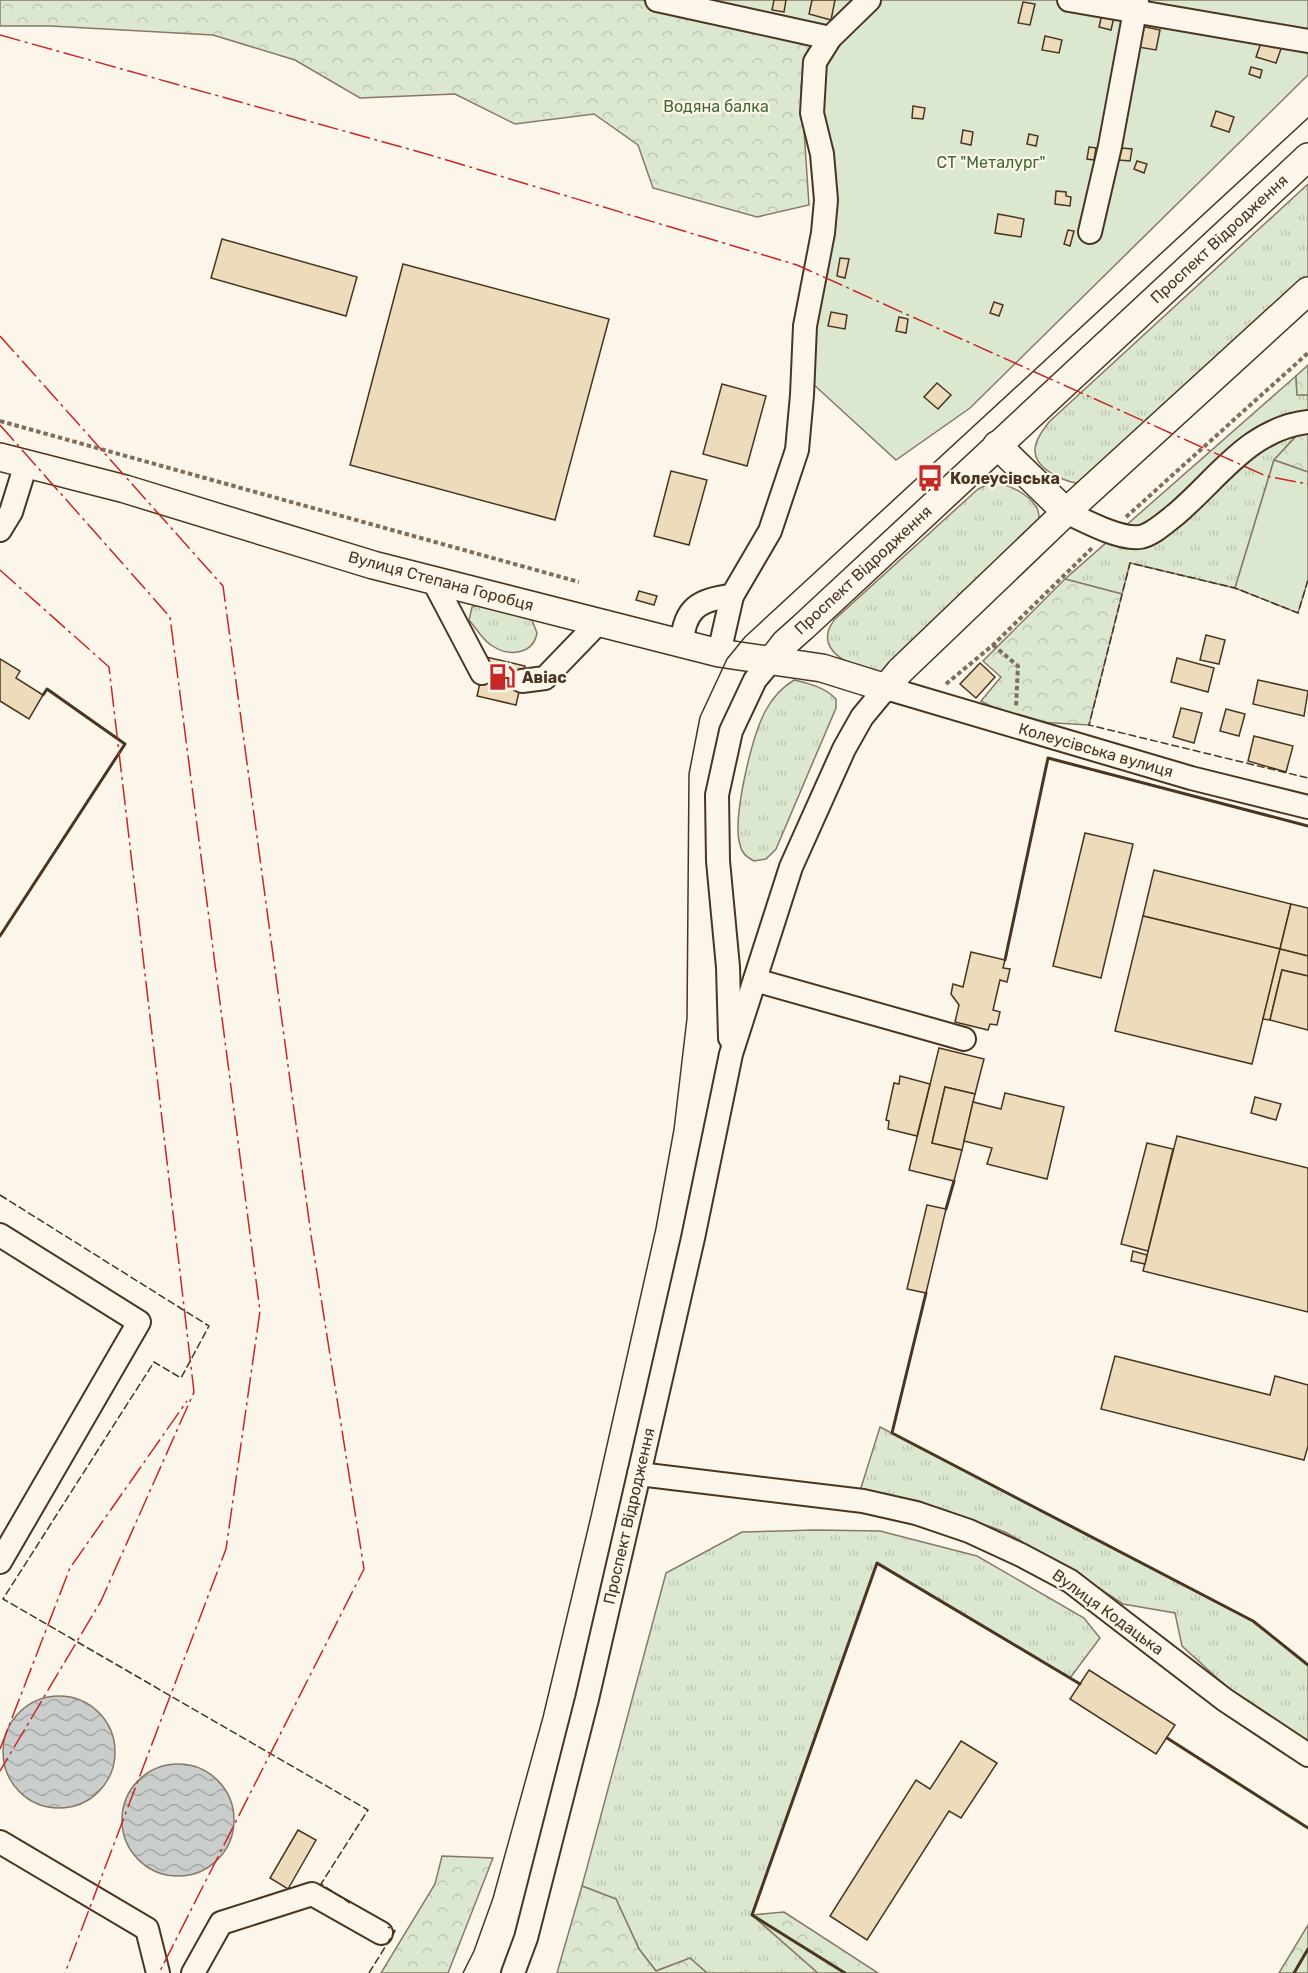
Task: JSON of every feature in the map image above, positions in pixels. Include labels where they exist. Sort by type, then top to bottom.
[{"type":"main road","name":"Проспект Відродження","points":[[771,661],[785,643],[1308,157]]},
{"type":"main road","name":"Проспект Відродження","points":[[886,688],[900,671],[1066,513],[1308,291]]},
{"type":"main road","points":[[997,445],[1066,513]]},
{"type":"main road","name":"Вулиця Степана Горобця","points":[[13,460],[125,489],[372,565],[719,653],[822,668],[886,688]]},
{"type":"street","points":[[657,0],[830,38]]},
{"type":"street","points":[[719,653],[732,596],[770,531],[796,450],[802,395],[805,326],[823,233],[826,200],[822,154],[812,113],[815,62],[830,38],[868,0]]},
{"type":"street","points":[[1070,0],[1136,6],[1308,41]]},
{"type":"street","points":[[1090,232],[1110,146],[1136,6]]},
{"type":"street","points":[[1066,513],[1108,532],[1140,537],[1162,525],[1190,502],[1247,446],[1280,428],[1308,422]]},
{"type":"street","points":[[0,530],[11,512],[13,460]]},
{"type":"street","points":[[433,580],[482,673]]},
{"type":"street","points":[[682,644],[683,630],[690,614],[700,604],[711,598],[732,596]]},
{"type":"street","points":[[522,681],[545,678],[599,622]]},
{"type":"street","name":"Проспект Відродження","points":[[731,1054],[728,967],[718,861],[717,795],[731,731],[755,681],[771,661]]},
{"type":"street","name":"Проспект Відродження","points":[[513,1973],[526,1938],[587,1699],[693,1238],[731,1054],[791,867],[844,749],[862,717],[886,688]]},
{"type":"street","name":"Колеусівська вулиця","points":[[886,688],[1191,778],[1308,807]]},
{"type":"street","points":[[754,980],[964,1039]]},
{"type":"street","points":[[0,1235],[139,1322],[0,1562]]},
{"type":"street","name":"Вулиця Кодацька","points":[[639,1474],[863,1501],[916,1513],[969,1531],[1070,1581],[1225,1700],[1308,1755]]},
{"type":"street","points":[[0,1842],[147,1929],[158,1973]]},
{"type":"street","points":[[193,1973],[220,1923],[312,1894],[381,1933]]},
{"type":"path","points":[[0,421],[579,582]]},
{"type":"path","points":[[993,645],[1018,666],[1015,726]]},
{"type":"green space","name":"Водяна балка","points":[[0,0],[642,0],[817,37],[801,85],[809,205],[757,217],[653,188],[638,145],[594,114],[515,124],[455,94],[360,98],[295,60],[213,35],[51,26],[0,26]]},
{"type":"green space","name":"СТ \"Металург\"","points":[[667,0],[1308,0],[1308,75],[970,408],[896,460],[813,384],[823,61],[832,36]]},
{"type":"green space","points":[[1308,184],[1308,280],[1086,484],[1061,478],[1046,469],[1036,456],[1035,448],[1049,422]]},
{"type":"green space","points":[[1308,365],[1308,395],[1297,395],[1296,376]]},
{"type":"green space","points":[[1296,376],[1297,394],[1308,395],[1308,430],[1300,432],[1274,460],[1235,588],[1130,563],[1122,594],[1065,579]]},
{"type":"green space","points":[[1308,430],[1308,472],[1274,460],[1300,432]]},
{"type":"green space","points":[[1274,460],[1308,472],[1308,580],[1298,613],[1235,588]]},
{"type":"green space","points":[[992,482],[1011,487],[1028,498],[1037,508],[1040,523],[885,671],[875,674],[836,655],[828,641],[828,631],[834,620],[978,489]]},
{"type":"green space","points":[[1065,579],[1122,594],[1089,725],[1020,721],[981,701],[1001,677],[983,661]]},
{"type":"green space","points":[[480,604],[532,620],[537,633],[531,646],[519,652],[512,652],[498,649],[488,643],[469,620],[472,607]]},
{"type":"green space","points":[[794,680],[827,692],[836,699],[836,708],[776,849],[766,859],[754,861],[742,851],[738,832],[745,777],[755,738],[766,710],[778,693]]},
{"type":"green space","points":[[880,1427],[1253,1621],[1308,1665],[1308,1742],[1238,1697],[1182,1646],[1175,1613],[1123,1604],[1073,1571],[1005,1532],[919,1501],[860,1491]]},
{"type":"green space","points":[[880,1531],[977,1556],[1084,1618],[1100,1638],[1070,1678],[877,1564],[752,1915],[818,1973],[707,1973],[690,1958],[656,1971],[639,1949],[616,1899],[582,1886],[666,1573],[742,1532]]},
{"type":"green space","points":[[442,1856],[493,1858],[448,1973],[381,1973],[435,1884]]},
{"type":"green space","points":[[582,1886],[616,1899],[639,1949],[656,1971],[690,1958],[707,1973],[557,1973]]},
{"type":"green space","points":[[784,1912],[878,1973],[818,1973],[752,1915]]},
{"type":"green space","points":[[1308,1925],[1308,1973],[1279,1973]]},
{"type":"water","points":[[59,1696],[80,1700],[99,1712],[111,1731],[115,1752],[111,1773],[99,1792],[80,1804],[59,1808],[38,1804],[19,1792],[7,1773],[3,1752],[7,1731],[19,1712],[38,1700]]},
{"type":"water","points":[[178,1764],[199,1768],[218,1780],[230,1799],[234,1820],[230,1841],[218,1860],[199,1872],[178,1876],[157,1872],[138,1860],[126,1841],[122,1820],[126,1799],[138,1780],[157,1768]]},
{"type":"building","points":[[774,0],[786,0],[784,12],[772,10]]},
{"type":"building","points":[[812,0],[835,0],[831,20],[809,14]]},
{"type":"building","points":[[1023,2],[1035,4],[1030,25],[1018,23]]},
{"type":"building","points":[[1102,14],[1114,17],[1111,30],[1099,27]]},
{"type":"building","points":[[1136,25],[1160,30],[1156,50],[1132,46]]},
{"type":"building","points":[[1045,36],[1062,40],[1059,53],[1042,50]]},
{"type":"building","points":[[1262,40],[1282,46],[1276,63],[1256,57]]},
{"type":"building","points":[[1251,67],[1262,70],[1260,78],[1249,74]]},
{"type":"building","points":[[913,106],[925,108],[923,119],[912,118]]},
{"type":"building","points":[[1216,111],[1234,117],[1229,132],[1211,126]]},
{"type":"building","points":[[963,130],[973,132],[971,145],[961,143]]},
{"type":"building","points":[[1029,134],[1038,136],[1036,146],[1027,144]]},
{"type":"building","points":[[1089,147],[1096,148],[1094,160],[1087,159]]},
{"type":"building","points":[[1122,148],[1132,149],[1130,161],[1119,160]]},
{"type":"building","points":[[1137,161],[1147,164],[1144,173],[1134,169]]},
{"type":"building","points":[[1056,191],[1066,192],[1066,196],[1071,197],[1070,206],[1055,204]]},
{"type":"building","points":[[998,214],[1024,219],[1021,237],[995,233]]},
{"type":"building","points":[[1068,230],[1074,231],[1070,246],[1064,244]]},
{"type":"building","points":[[222,239],[357,277],[346,316],[211,278]]},
{"type":"building","points":[[840,258],[849,259],[845,278],[837,276]]},
{"type":"building","points":[[403,264],[609,319],[555,520],[350,465]]},
{"type":"building","points":[[994,302],[1003,305],[999,316],[990,313]]},
{"type":"building","points":[[831,312],[847,315],[845,329],[828,326]]},
{"type":"building","points":[[899,317],[908,319],[906,333],[896,331]]},
{"type":"building","points":[[937,383],[951,395],[938,409],[924,397]]},
{"type":"building","points":[[722,384],[766,396],[747,466],[703,454]]},
{"type":"building","points":[[671,471],[707,480],[689,545],[654,536]]},
{"type":"building","points":[[639,591],[657,596],[654,605],[636,600]]},
{"type":"building","points":[[1206,635],[1225,640],[1219,664],[1200,660]]},
{"type":"building","name":"Авіас","points":[[486,657],[525,666],[516,705],[477,696]]},
{"type":"building","points":[[1177,658],[1214,668],[1208,692],[1171,682]]},
{"type":"building","points":[[0,659],[20,671],[16,678],[43,695],[29,719],[0,701]]},
{"type":"building","points":[[980,663],[995,677],[976,698],[960,684]]},
{"type":"building","points":[[1258,680],[1308,691],[1304,716],[1253,704]]},
{"type":"building","points":[[1181,708],[1202,713],[1194,743],[1173,737]]},
{"type":"building","points":[[1226,709],[1245,714],[1239,736],[1220,731]]},
{"type":"building","points":[[1254,736],[1293,746],[1286,772],[1248,761]]},
{"type":"building","points":[[1085,833],[1133,844],[1101,978],[1053,966]]},
{"type":"building","points":[[1154,870],[1291,904],[1280,949],[1143,916]]},
{"type":"building","points":[[1291,904],[1308,908],[1308,956],[1280,949]]},
{"type":"building","points":[[1143,916],[1280,949],[1252,1064],[1115,1031]]},
{"type":"building","points":[[1280,949],[1308,956],[1308,976],[1282,970],[1270,1020],[1263,1019]]},
{"type":"building","points":[[971,952],[1005,960],[1003,968],[1010,969],[1007,982],[1000,980],[993,1010],[1000,1012],[997,1025],[990,1024],[988,1030],[955,1022],[959,1005],[951,994],[953,984],[963,987]]},
{"type":"building","points":[[1282,970],[1308,976],[1308,1030],[1270,1020]]},
{"type":"building","points":[[939,1048],[984,1059],[975,1094],[945,1087],[932,1143],[962,1150],[954,1181],[909,1170]]},
{"type":"building","points":[[900,1076],[930,1084],[917,1136],[888,1129],[889,1121],[886,1120],[894,1083],[899,1084]]},
{"type":"building","points":[[945,1087],[975,1094],[962,1150],[932,1143]]},
{"type":"building","points":[[1005,1093],[1064,1107],[1047,1179],[987,1164],[992,1148],[964,1141],[973,1102],[1001,1109]]},
{"type":"building","points":[[1255,1097],[1281,1104],[1276,1120],[1251,1113]]},
{"type":"building","points":[[1177,1136],[1308,1168],[1308,1312],[1143,1271]]},
{"type":"building","points":[[1147,1143],[1173,1149],[1148,1251],[1121,1244]]},
{"type":"building","points":[[927,1205],[946,1209],[926,1293],[907,1289]]},
{"type":"building","points":[[1133,1251],[1147,1255],[1145,1264],[1131,1261]]},
{"type":"building","points":[[1115,1356],[1270,1395],[1275,1376],[1308,1385],[1308,1446],[1304,1460],[1101,1409]]},
{"type":"building","points":[[1089,1670],[1175,1725],[1156,1754],[1070,1699]]},
{"type":"building","points":[[961,1741],[997,1763],[961,1818],[949,1811],[867,1940],[830,1916],[916,1780],[930,1789]]},
{"type":"building","points":[[298,1830],[316,1840],[288,1889],[270,1878]]},
{"type":"tunnel","points":[[482,673],[522,681]]},
{"type":"tram line","points":[[463,1973],[474,1951],[493,1898],[543,1717],[656,1228],[674,1129],[687,1018],[689,774],[700,717],[727,659],[745,637],[1308,118]]},
{"type":"fence","points":[[1308,580],[1298,613],[1235,588],[1130,563],[1089,725],[1308,778]]},
{"type":"fence","points":[[0,1195],[209,1326],[181,1378],[154,1362],[3,1599],[368,1810],[321,1884],[350,1903]]},
{"type":"fence","points":[[369,1973],[395,1931],[388,1927]]},
{"type":"wall","points":[[0,936],[125,744],[47,689],[43,695]]},
{"type":"wall","points":[[1005,960],[1048,758],[1308,826]]},
{"type":"wall","points":[[946,1209],[954,1181]]},
{"type":"wall","points":[[926,1293],[892,1433],[1253,1621],[1308,1665]]},
{"type":"wall","points":[[845,1973],[752,1915],[877,1563],[1080,1684]]},
{"type":"wall","points":[[1167,1738],[1308,1828]]},
{"type":"wall","points":[[1294,1973],[1308,1949]]},
{"type":"power","points":[[0,35],[430,155],[797,265],[1266,476],[1308,484]]},
{"type":"power","points":[[0,336],[223,586],[311,1235],[364,1569],[159,1973]]},
{"type":"power","points":[[0,425],[170,617],[260,1311],[226,1549],[65,1973]]},
{"type":"power","points":[[0,570],[109,667],[194,1392],[101,1601],[0,1771]]},
{"type":"power","points":[[0,1749],[70,1568],[187,1401]]},
{"type":"place","name":"Колеусівська","points":[[930,478]]},
{"type":"place","name":"Авіас","points":[[502,677]]}]
